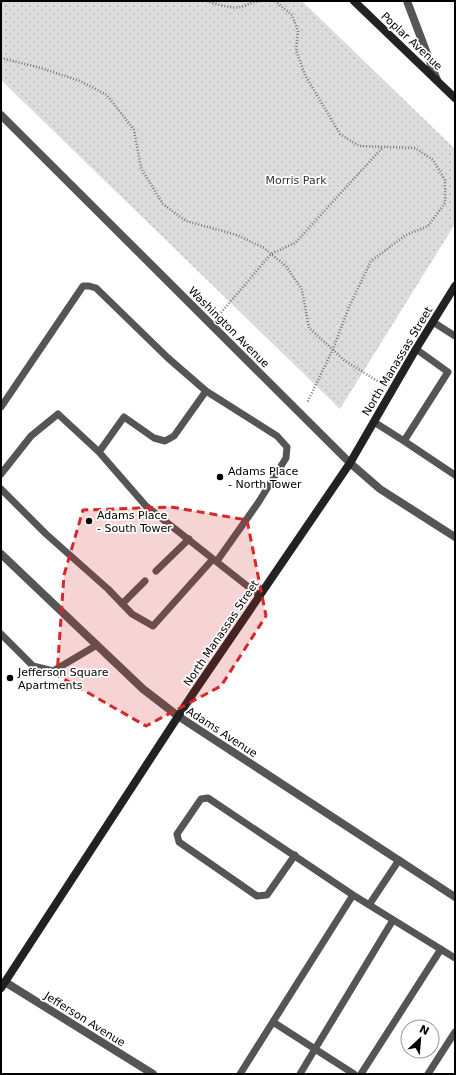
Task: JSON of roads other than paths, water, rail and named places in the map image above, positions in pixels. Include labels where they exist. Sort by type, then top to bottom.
[{"type":"main road","name":"Poplar Avenue","points":[[354,1],[455,98]]},
{"type":"main road","name":"North Manassas Street","points":[[2,981],[178,716],[350,463],[416,349],[455,286]]},
{"type":"street","points":[[407,1],[437,80]]},
{"type":"street","name":"Washington Avenue","points":[[1,116],[350,463],[380,489],[455,537]]},
{"type":"street","name":"Adams Avenue","points":[[1,554],[143,689],[178,716],[455,897]]},
{"type":"street","name":"Jefferson Avenue","points":[[2,981],[154,1074]]},
{"type":"lane","points":[[1,406],[83,286],[89,286],[96,288],[168,358],[206,391],[277,436],[287,447],[286,458],[258,503],[215,560],[152,626],[132,614],[1,490]]},
{"type":"lane","points":[[433,322],[455,336]]},
{"type":"lane","points":[[404,441],[448,372],[416,349]]},
{"type":"lane","points":[[99,452],[124,417],[154,438],[165,440],[174,436],[206,391]]},
{"type":"lane","points":[[1,474],[31,436],[58,414],[99,452],[146,506],[260,596]]},
{"type":"lane","points":[[374,422],[455,475]]},
{"type":"lane","points":[[156,571],[189,539]]},
{"type":"lane","points":[[122,604],[145,581]]},
{"type":"lane","points":[[1,634],[33,666],[53,671],[97,645]]},
{"type":"lane","points":[[294,855],[267,895],[257,896],[179,842],[177,834],[201,799],[208,798],[294,855],[354,895],[455,958]]},
{"type":"lane","points":[[369,904],[399,860]]},
{"type":"lane","points":[[240,1074],[354,895]]},
{"type":"lane","points":[[300,1074],[393,920]]},
{"type":"lane","points":[[361,1074],[440,949]]},
{"type":"lane","points":[[273,1022],[354,1074]]},
{"type":"lane","points":[[428,1074],[455,1032]]},
{"type":"place","name":"Adams Place - North Tower","points":[[220,477]]},
{"type":"place","name":"Adams Place - South Tower","points":[[89,521]]},
{"type":"place","name":"Jefferson Square Apartments","points":[[10,678]]},
{"type":"park label","name":"Morris Park","points":[[296,180]]}]
